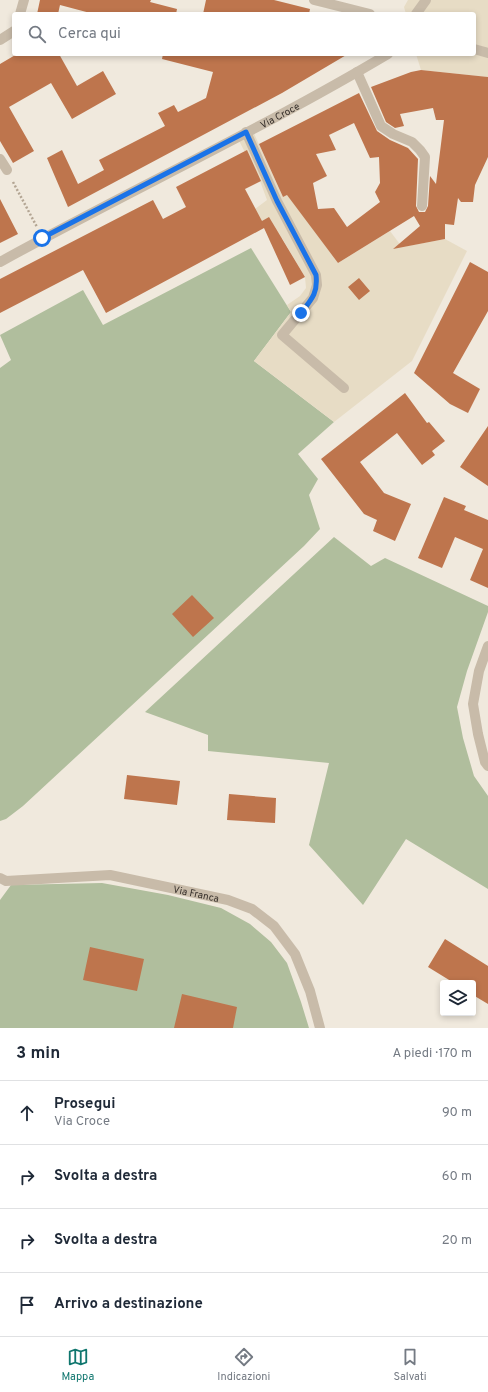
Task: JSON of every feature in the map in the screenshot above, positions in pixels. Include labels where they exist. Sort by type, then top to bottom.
[{"type":"street","points":[[21,12],[24,0]]},
{"type":"street","points":[[314,0],[362,12]]},
{"type":"street","points":[[417,12],[426,0]]},
{"type":"street","points":[[0,40],[12,32]]},
{"type":"street","points":[[476,50],[488,53]]},
{"type":"street","name":"Via Croce","points":[[0,262],[42,238],[246,132],[385,56]]},
{"type":"street","points":[[357,72],[381,126],[393,134],[412,142],[425,157],[422,206]]},
{"type":"street","points":[[246,132],[277,201],[316,275],[318,285],[313,298],[282,335],[344,388]]},
{"type":"street","points":[[0,159],[7,170]]},
{"type":"street","points":[[488,646],[479,671],[473,704],[478,734],[485,762],[488,766]]},
{"type":"street","name":"Via Franca","points":[[0,878],[6,881],[110,875],[228,900],[252,909],[274,926],[295,954],[310,991],[320,1028]]},
{"type":"path","points":[[7,170],[42,238]]},
{"type":"green space","points":[[251,248],[291,312],[254,361],[334,422],[298,454],[318,479],[309,495],[320,529],[304,546],[23,806],[6,819],[0,821],[0,368],[11,360],[0,335],[83,290],[103,325]]},
{"type":"green space","points":[[334,537],[371,566],[385,558],[488,606],[488,612],[467,671],[457,707],[463,738],[474,776],[488,796],[488,889],[406,839],[363,905],[309,845],[329,763],[208,751],[208,735],[145,712]]},
{"type":"green space","points":[[102,883],[168,895],[221,908],[250,924],[271,942],[287,963],[309,1028],[0,1028],[0,900],[11,885]]},
{"type":"shaded area","points":[[408,0],[488,0],[488,77],[421,70],[417,56],[476,56],[476,12],[405,12],[404,7]]},
{"type":"shaded area","points":[[252,129],[283,197],[291,193],[338,263],[390,231],[402,247],[445,239],[467,251],[412,361],[334,422],[254,361],[291,312],[287,305],[300,296],[306,288],[305,277],[282,238],[271,244],[265,227],[255,209],[267,200],[260,181],[237,137]]},
{"type":"building","points":[[40,0],[151,0],[150,2],[177,9],[176,12],[86,12],[60,5],[58,12],[37,12]]},
{"type":"building","points":[[206,0],[274,0],[310,9],[309,12],[203,12]]},
{"type":"building","points":[[14,56],[60,56],[77,86],[103,71],[116,94],[72,119],[51,83],[9,107],[34,151],[13,163],[0,141],[0,64]]},
{"type":"building","points":[[163,56],[345,56],[282,93],[68,207],[47,158],[62,150],[78,184],[104,170],[99,160],[165,126],[158,113],[174,105],[178,112],[206,98],[213,72],[162,59]]},
{"type":"building","points":[[421,70],[488,77],[488,157],[475,185],[473,202],[461,202],[458,198],[454,225],[445,224],[445,239],[393,249],[420,226],[414,216],[338,263],[287,195],[283,197],[259,144],[359,93],[377,131],[390,140],[408,148],[418,159],[416,206],[419,212],[425,212],[428,206],[430,176],[436,184],[444,120],[436,120],[433,108],[400,114],[404,126],[395,128],[386,122],[371,87],[411,72]],"holes":[[[354,123],[370,158],[379,157],[380,183],[375,192],[380,202],[347,227],[334,208],[318,209],[313,183],[327,176],[316,154],[336,150],[329,135]]]},
{"type":"building","points":[[247,150],[261,181],[245,189],[262,221],[269,217],[305,277],[290,285],[264,228],[106,313],[83,270],[0,313],[0,279],[153,200],[163,219],[186,207],[176,187]]},
{"type":"building","points":[[0,199],[18,234],[0,243]]},
{"type":"building","points":[[470,262],[488,272],[488,311],[453,373],[480,389],[468,413],[450,404],[414,373]]},
{"type":"building","points":[[359,278],[370,291],[359,300],[348,287]]},
{"type":"building","points":[[405,393],[427,423],[429,422],[445,441],[432,451],[435,455],[422,465],[397,433],[360,462],[384,493],[411,504],[395,541],[373,531],[377,520],[364,514],[321,459]]},
{"type":"building","points":[[488,426],[488,486],[460,467]]},
{"type":"building","points":[[444,497],[466,506],[464,510],[488,520],[488,588],[470,580],[483,549],[455,537],[442,568],[418,558]]},
{"type":"building","points":[[192,595],[214,618],[193,637],[172,614]]},
{"type":"building","points":[[127,775],[180,781],[177,805],[124,799]]},
{"type":"building","points":[[229,794],[276,798],[275,823],[227,820]]},
{"type":"building","points":[[445,939],[488,966],[488,1004],[476,997],[476,980],[449,980],[428,967]]},
{"type":"building","points":[[90,947],[144,959],[137,991],[83,980]]},
{"type":"building","points":[[182,994],[237,1007],[233,1028],[174,1028]]},
{"type":"route","points":[[42,238],[246,132],[277,201],[316,275],[318,285],[313,298],[301,313]]}]
